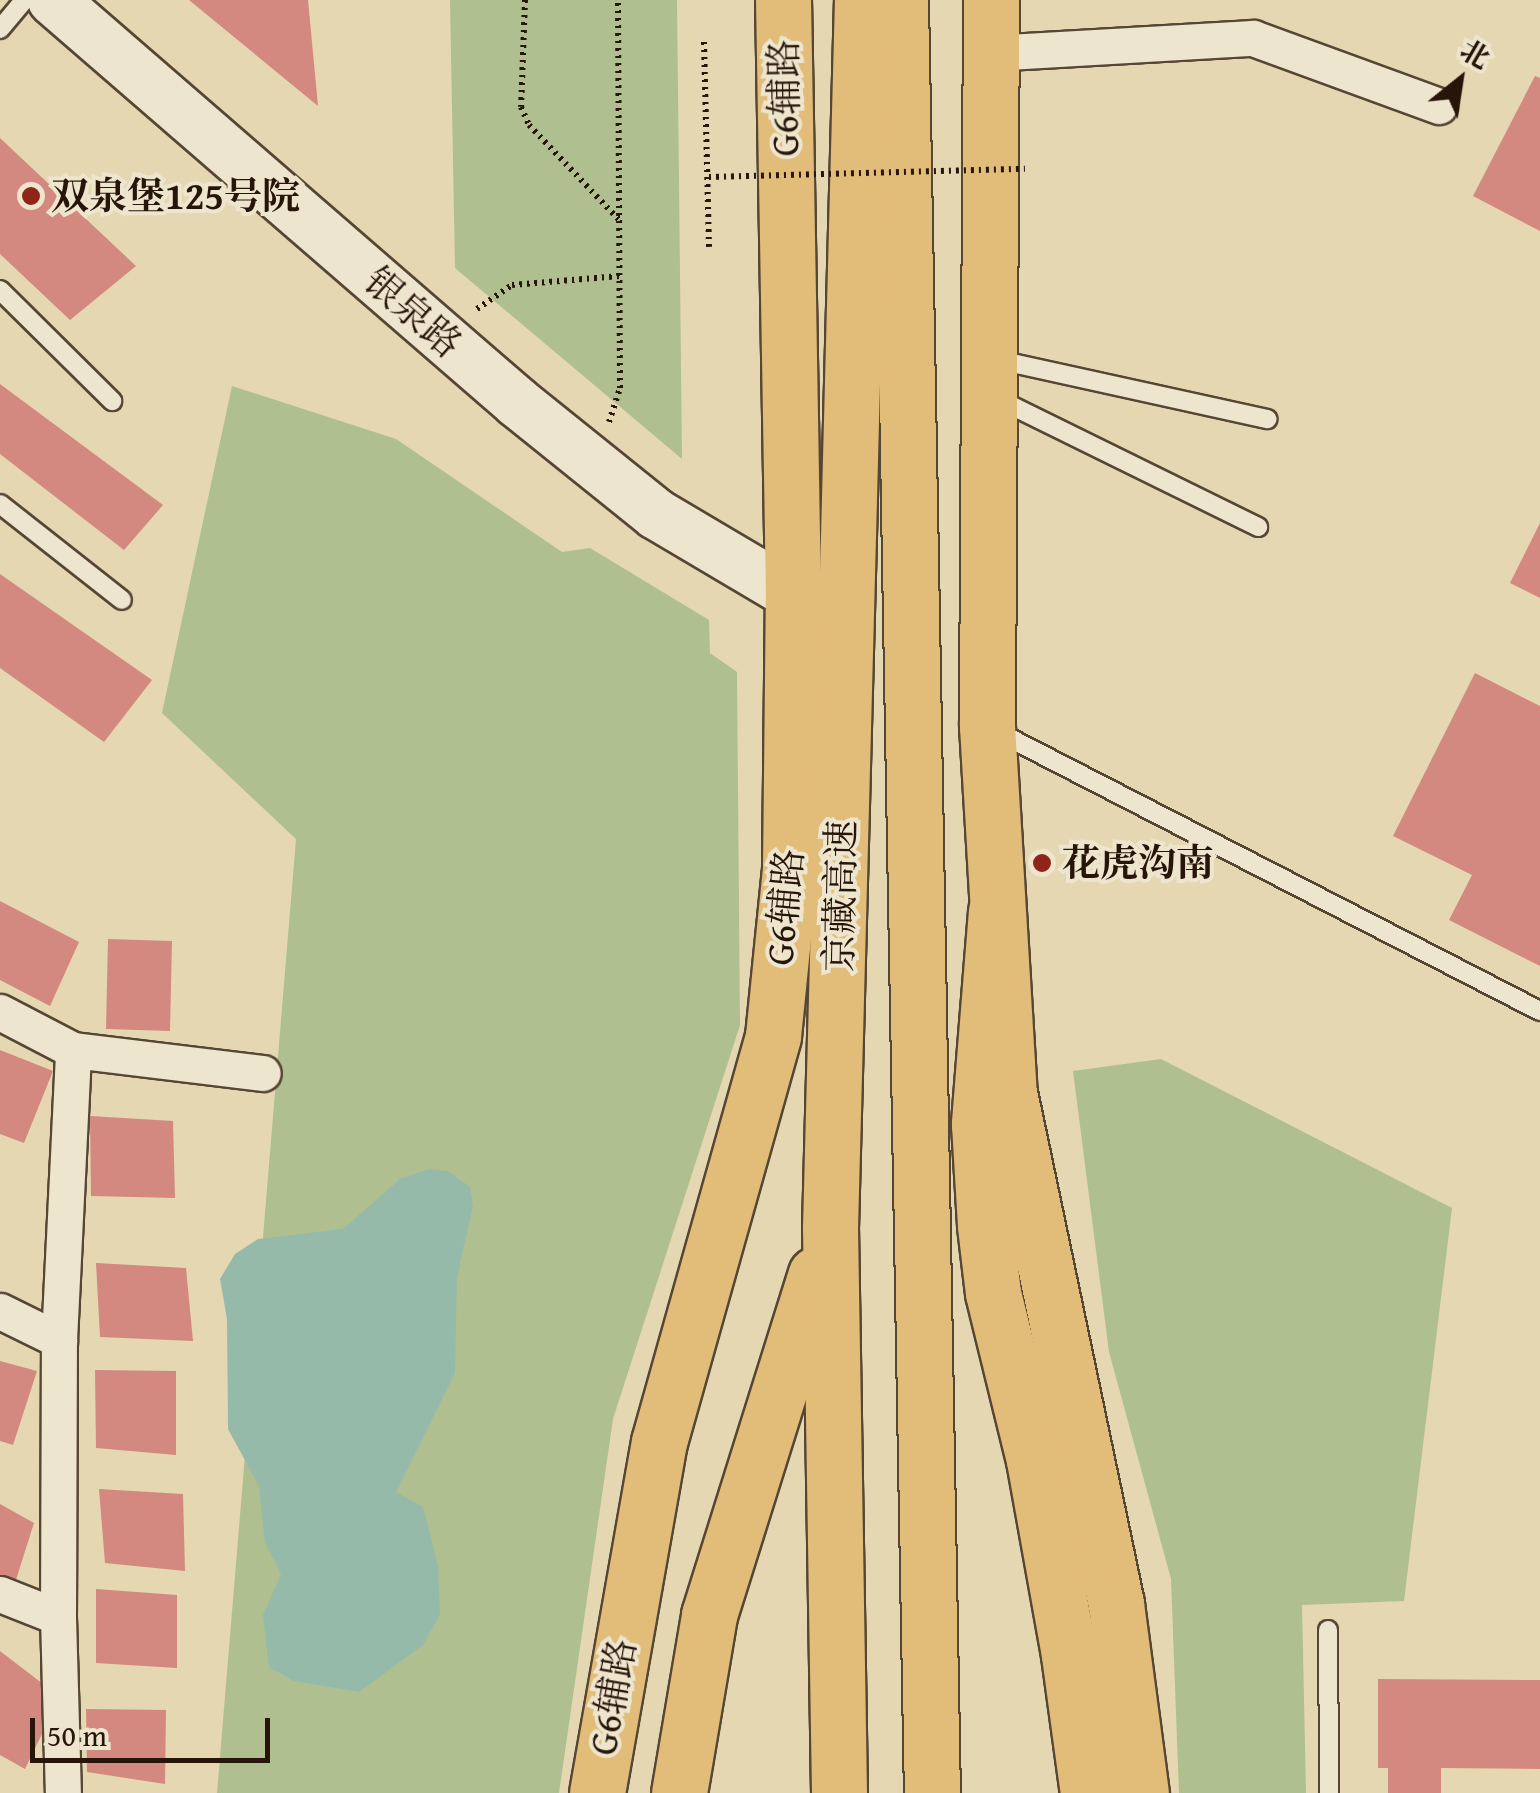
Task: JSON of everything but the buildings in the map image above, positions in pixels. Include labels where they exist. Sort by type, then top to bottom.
[{"type":"main road","name":"银泉路","points":[[53,0],[518,404],[656,514],[793,596]]},
{"type":"main road","name":"G6辅路","points":[[597,1793],[658,1442],[773,1036],[790,868],[793,596],[783,0]]},
{"type":"main road","name":"京藏高速","points":[[839,1793],[830,1228],[862,0]]},
{"type":"main road","name":"京藏高速","points":[[900,0],[932,1793]]},
{"type":"main road","points":[[991,0],[992,377],[987,726],[1009,1094],[1116,1604],[1141,1793]]},
{"type":"main road","points":[[996,912],[979,1124],[987,1243],[1038,1480],[1088,1793]]},
{"type":"main road","points":[[679,1793],[708,1615],[830,1228]]},
{"type":"main road","points":[[705,1793],[708,1615]]},
{"type":"street","points":[[990,53],[1253,38],[1439,106]]},
{"type":"street","points":[[0,1012],[73,1050],[262,1073]]},
{"type":"street","points":[[63,1793],[58,1617],[60,1340],[73,1050]]},
{"type":"street","points":[[0,1311],[60,1340]]},
{"type":"street","points":[[0,1594],[58,1617]]},
{"type":"lane","points":[[0,29],[24,0]]},
{"type":"lane","points":[[0,290],[112,401]]},
{"type":"lane","points":[[992,377],[1268,419]]},
{"type":"lane","points":[[992,377],[1258,527]]},
{"type":"lane","points":[[0,504],[122,600]]},
{"type":"lane","points":[[987,726],[1540,1011]]},
{"type":"lane","points":[[1328,1630],[1329,1793]]},
{"type":"path","points":[[525,0],[520,106],[529,125],[620,221]]},
{"type":"path","points":[[609,422],[620,388],[618,0]]},
{"type":"path","points":[[704,42],[709,247]]},
{"type":"path","points":[[709,176],[1025,169]]},
{"type":"path","points":[[477,309],[512,285],[620,276]]},
{"type":"shaded area","points":[[450,0],[677,0],[682,459],[455,268]]},
{"type":"shaded area","points":[[232,386],[396,439],[562,552],[590,548],[709,620],[710,653],[737,672],[740,1025],[613,1419],[559,1793],[217,1793],[296,839],[162,713]]},
{"type":"shaded area","points":[[1161,1059],[1452,1208],[1404,1601],[1302,1605],[1306,1793],[1179,1793],[1171,1579],[1109,1352],[1073,1071]]},
{"type":"shaded area","points":[[429,1169],[448,1171],[470,1187],[473,1206],[457,1277],[455,1373],[396,1492],[423,1507],[438,1566],[440,1614],[423,1645],[359,1692],[294,1681],[269,1667],[263,1615],[281,1574],[265,1543],[259,1486],[228,1429],[227,1319],[220,1279],[235,1254],[258,1239],[343,1229],[400,1179]]},
{"type":"place","name":"双泉堡125号院","points":[[31,196]]},
{"type":"place","name":"花虎沟南","points":[[1042,863]]}]
